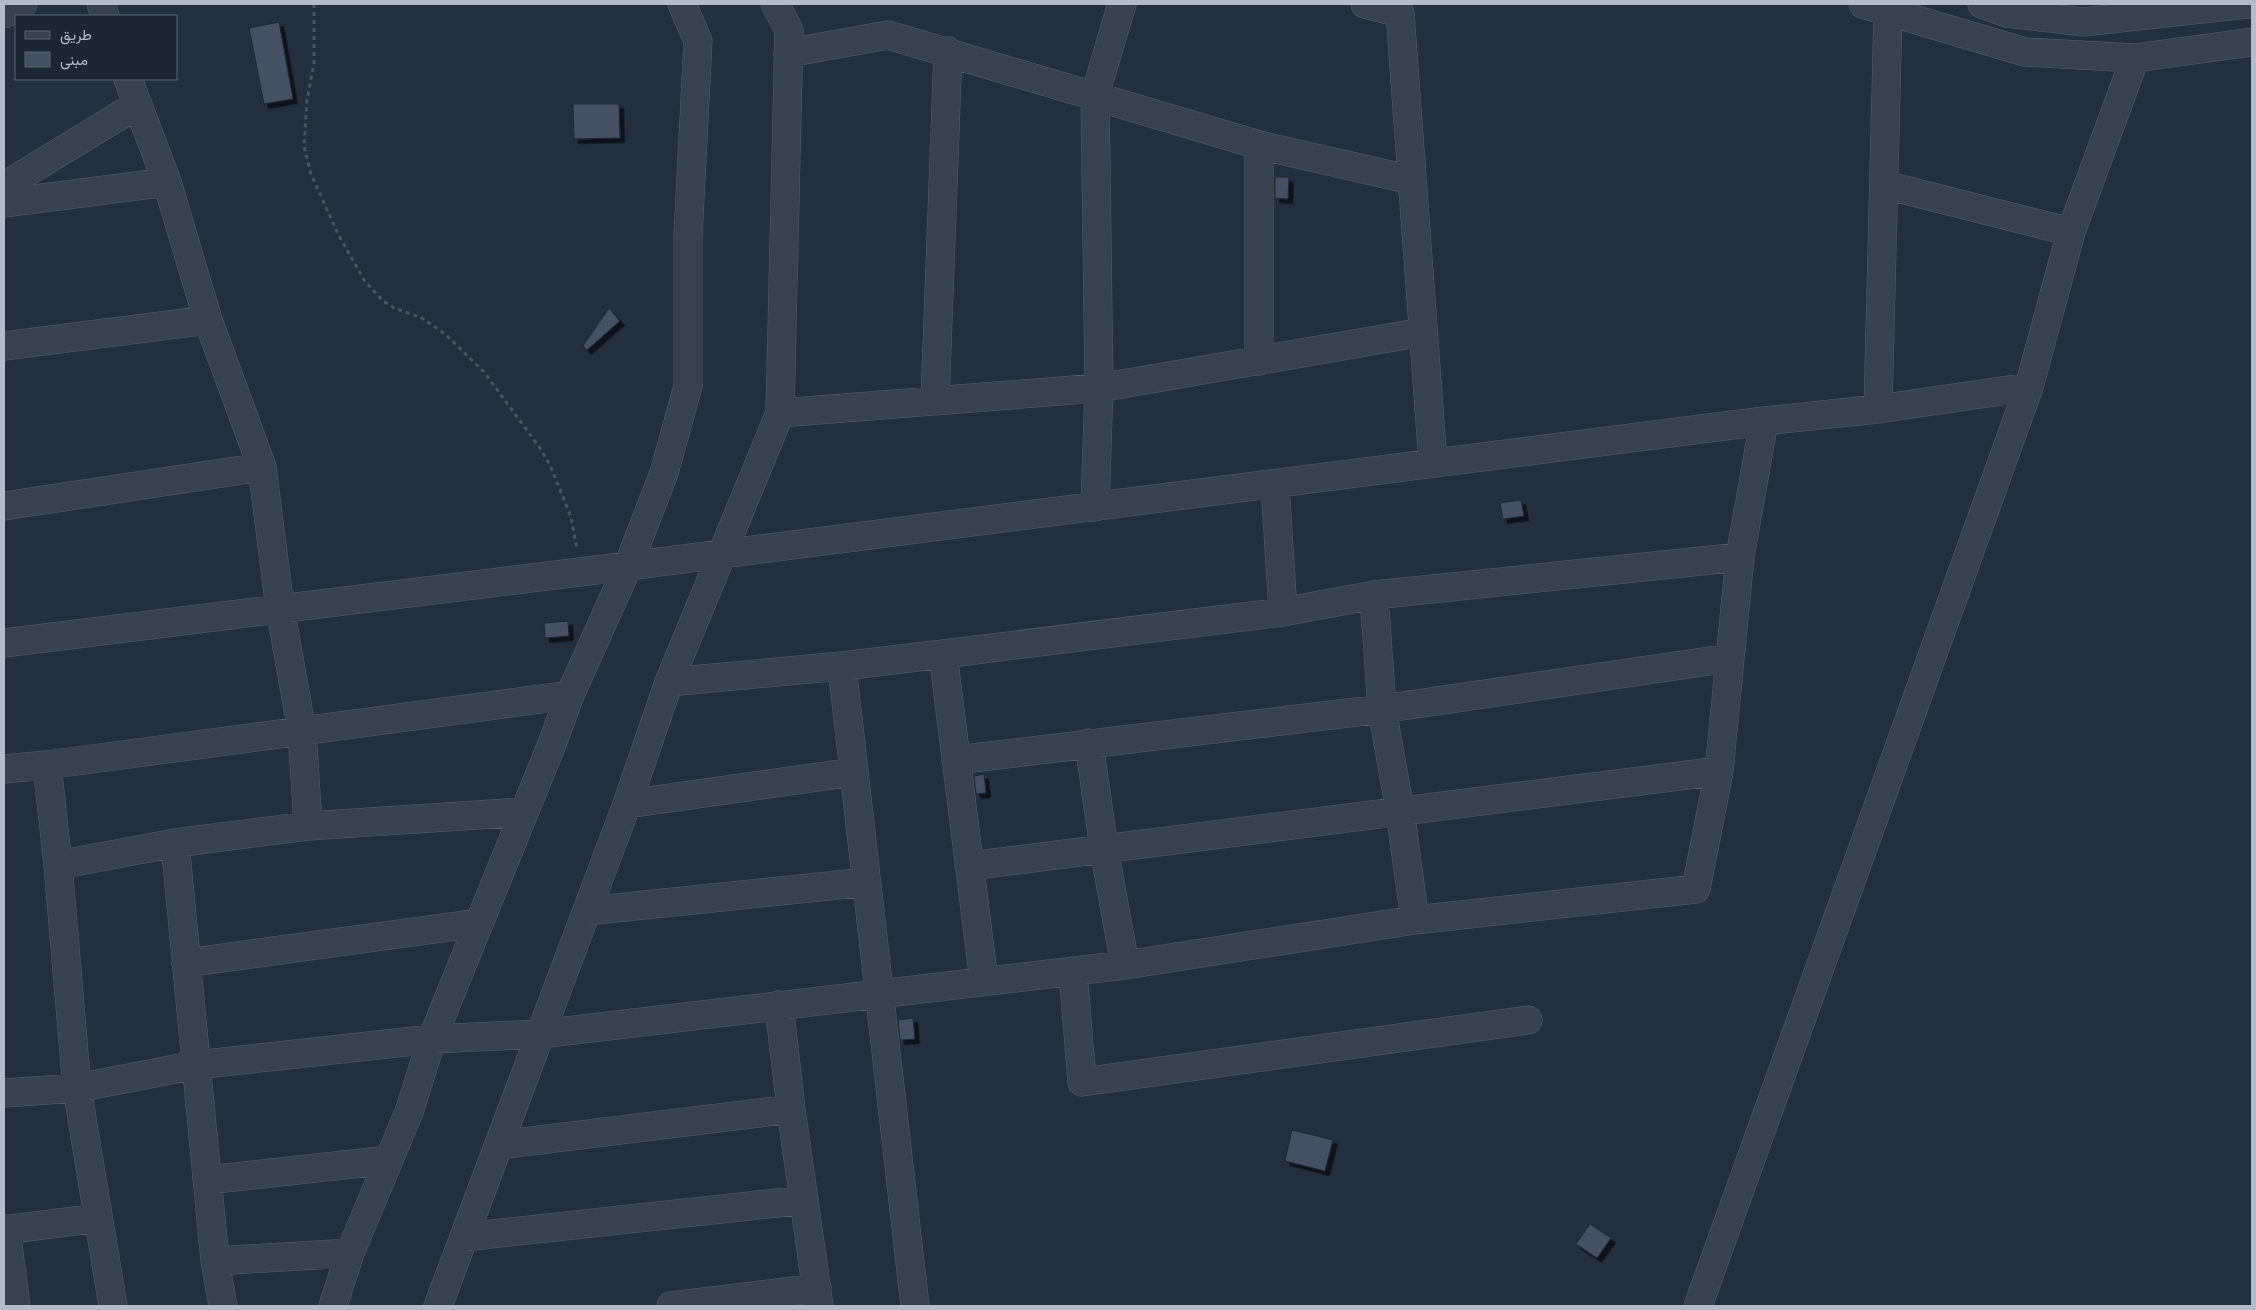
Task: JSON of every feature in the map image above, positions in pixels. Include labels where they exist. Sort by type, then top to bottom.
[{"type":"street","points":[[4,14],[23,4]]},
{"type":"street","points":[[333,1306],[350,1253],[409,1112],[432,1039],[478,923],[552,744],[570,695],[628,566],[664,473],[688,386],[688,236],[698,41],[682,4]]},
{"type":"street","points":[[438,1306],[627,804],[670,682],[780,413],[789,30],[774,4]]},
{"type":"street","points":[[1096,506],[1099,388],[1095,95],[1122,4]]},
{"type":"street","points":[[1366,4],[1400,13],[1433,463]]},
{"type":"street","points":[[1982,4],[2007,12],[2084,22],[2247,4]]},
{"type":"street","points":[[1878,409],[1885,185],[1876,8],[2025,52],[2135,58],[2252,42]]},
{"type":"street","points":[[788,53],[888,34],[1259,146],[1412,180]]},
{"type":"street","points":[[934,401],[948,52]]},
{"type":"street","points":[[1698,1306],[2029,387],[2071,232],[2135,58]]},
{"type":"street","points":[[128,80],[167,182],[208,320],[262,467],[280,608],[302,731],[308,826]]},
{"type":"street","points":[[4,186],[137,105]]},
{"type":"street","points":[[1259,146],[1259,361]]},
{"type":"street","points":[[4,203],[167,182]]},
{"type":"street","points":[[1885,185],[2071,232]]},
{"type":"street","points":[[4,346],[208,320]]},
{"type":"street","points":[[780,413],[1099,388],[1423,332]]},
{"type":"street","points":[[4,643],[581,572],[1764,421],[1878,409],[2029,387]]},
{"type":"street","points":[[4,1093],[77,1088],[196,1065],[432,1039],[540,1034],[1125,965],[1416,920],[1696,889],[1719,771],[1740,557],[1764,421]]},
{"type":"street","points":[[4,506],[262,467]]},
{"type":"street","points":[[1275,484],[1282,612]]},
{"type":"street","points":[[670,682],[842,666],[1282,612],[1374,595],[1740,557]]},
{"type":"street","points":[[1374,595],[1382,709],[1400,811],[1416,920]]},
{"type":"street","points":[[942,654],[984,981]]},
{"type":"street","points":[[956,760],[1382,709],[1730,658]]},
{"type":"street","points":[[842,666],[915,1306]]},
{"type":"street","points":[[4,768],[47,764],[570,695]]},
{"type":"street","points":[[1089,743],[1104,849],[1125,965]]},
{"type":"street","points":[[47,764],[58,865],[77,1088],[112,1306]]},
{"type":"street","points":[[969,866],[1719,771]]},
{"type":"street","points":[[627,804],[854,772]]},
{"type":"street","points":[[58,865],[175,843],[308,826],[523,812]]},
{"type":"street","points":[[175,843],[215,1261],[223,1306]]},
{"type":"street","points":[[587,910],[867,882]]},
{"type":"street","points":[[186,963],[478,923]]},
{"type":"street","points":[[1072,971],[1082,1082],[1528,1020]]},
{"type":"street","points":[[671,1306],[818,1297],[791,1109],[779,1005]]},
{"type":"street","points":[[499,1145],[791,1109]]},
{"type":"street","points":[[207,1180],[389,1160]]},
{"type":"street","points":[[464,1237],[804,1200]]},
{"type":"street","points":[[16,1306],[5,1229],[98,1218]]},
{"type":"street","points":[[215,1261],[350,1253]]},
{"type":"path","points":[[314,4],[314,63],[307,100],[304,146],[311,174],[338,234],[373,292],[394,308],[422,318],[457,344],[484,372],[540,448],[556,477],[571,517],[581,572]]},
{"type":"building","points":[[279,22],[293,99],[264,104],[249,28]]},
{"type":"building","points":[[573,104],[619,104],[620,138],[574,139]]},
{"type":"building","points":[[1275,177],[1289,177],[1288,199],[1275,198]]},
{"type":"building","points":[[609,308],[620,321],[587,350],[583,346]]},
{"type":"building","points":[[1521,500],[1524,516],[1503,519],[1500,503]]},
{"type":"building","points":[[568,621],[569,636],[545,638],[544,623]]},
{"type":"building","points":[[984,774],[986,793],[976,794],[974,776]]},
{"type":"building","points":[[913,1018],[915,1039],[900,1040],[898,1020]]},
{"type":"building","points":[[1292,1130],[1333,1140],[1325,1171],[1285,1161]]},
{"type":"building","points":[[1590,1224],[1611,1238],[1597,1258],[1576,1244]]}]
